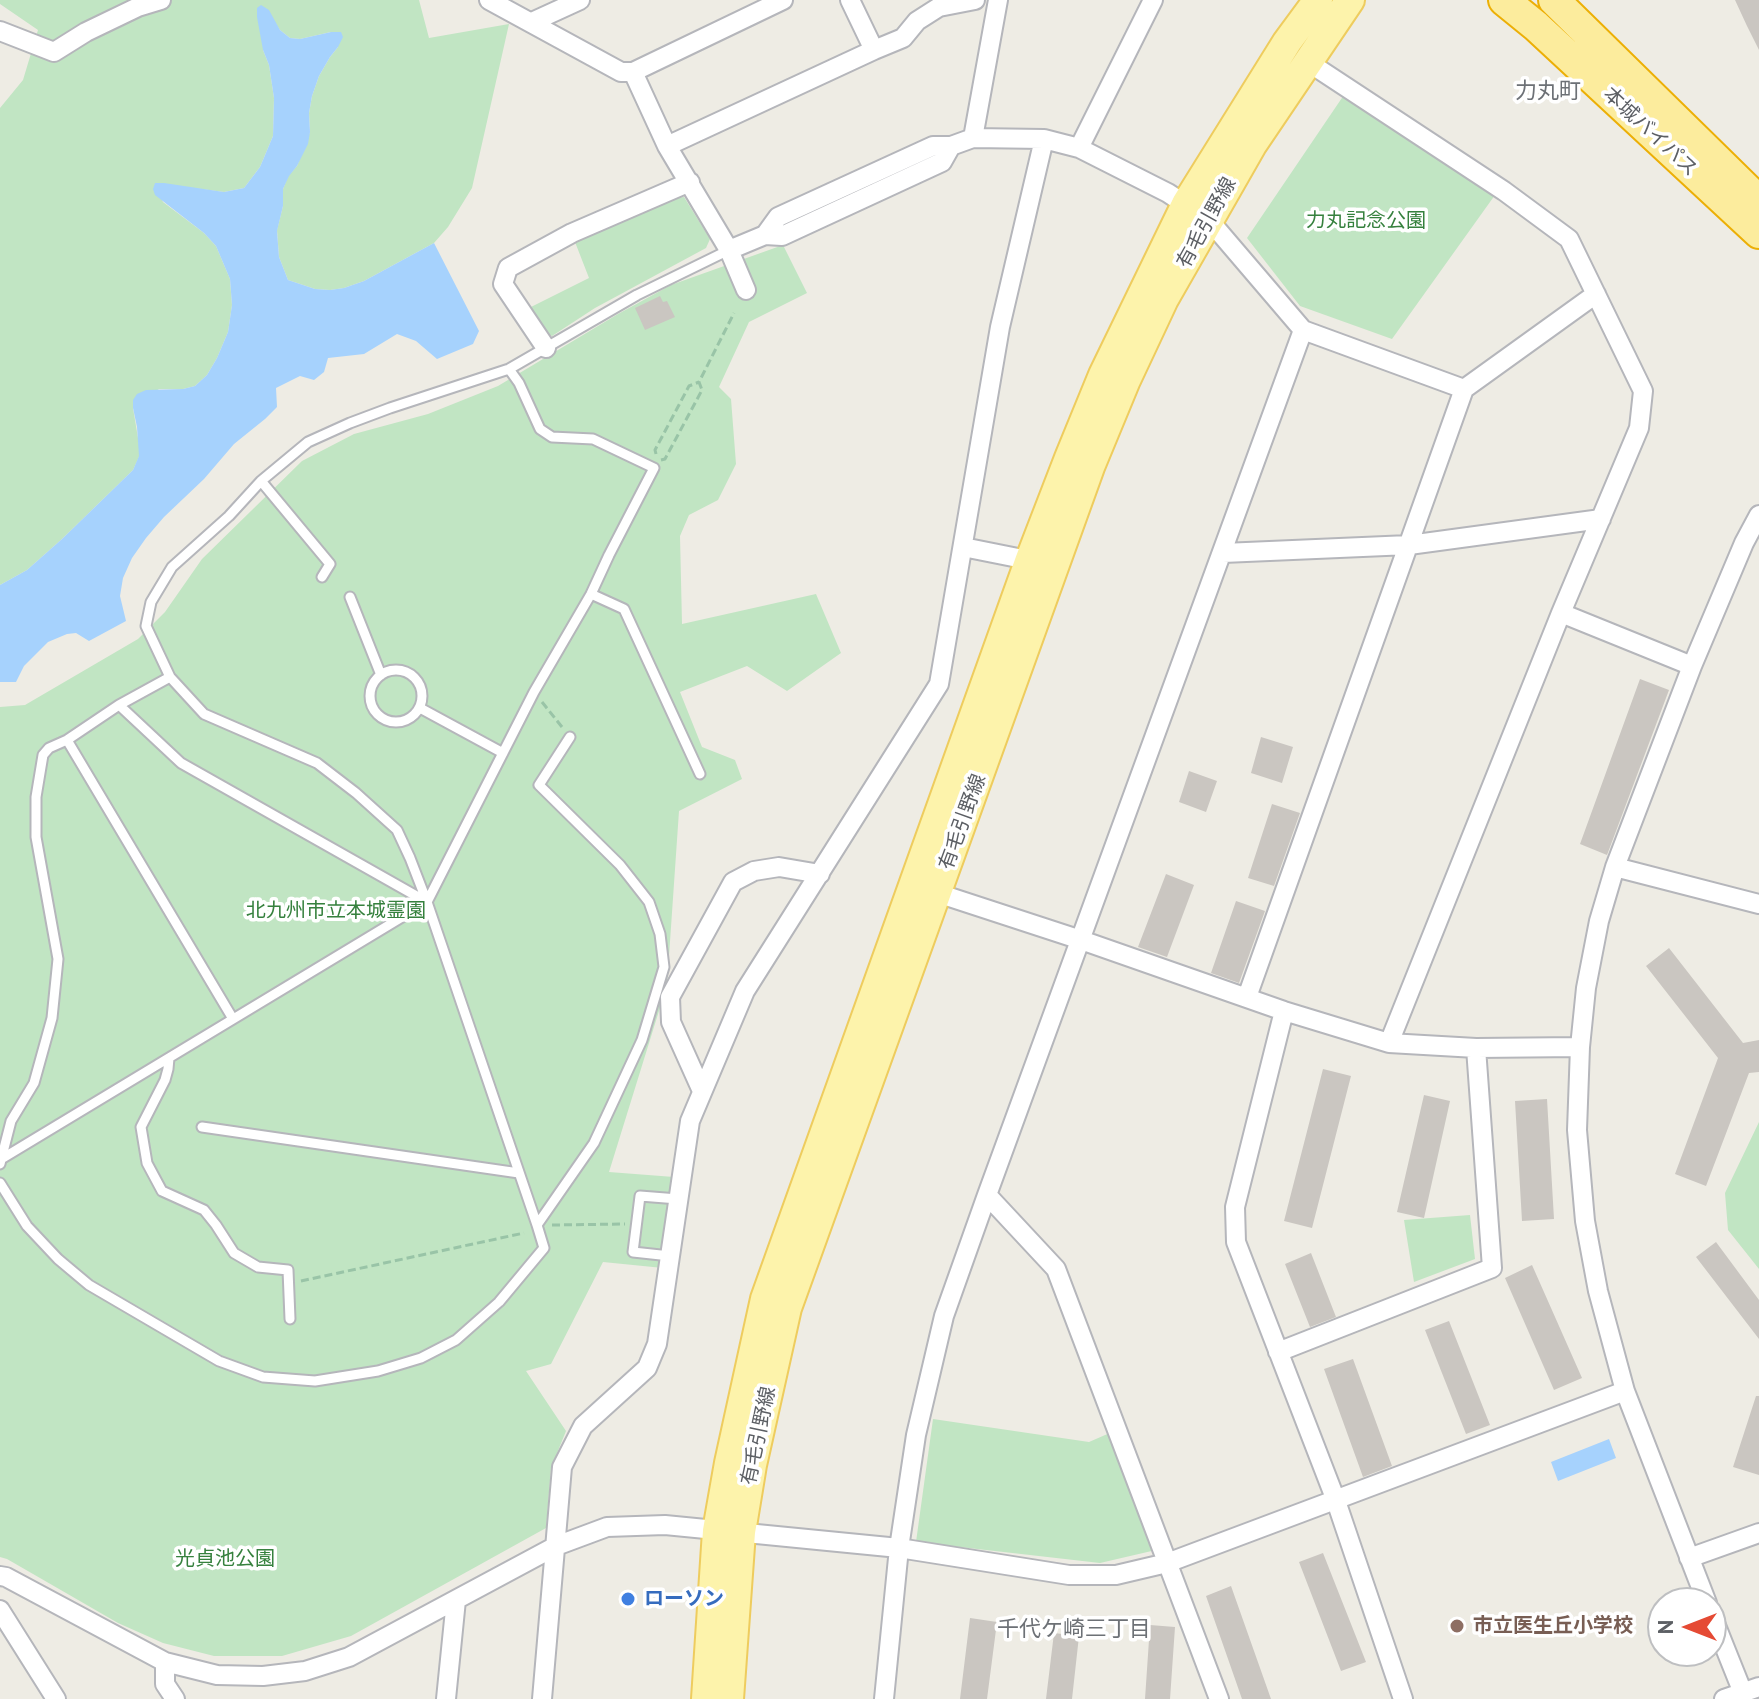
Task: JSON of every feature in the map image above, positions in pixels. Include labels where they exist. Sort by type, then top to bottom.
[{"type":"highway","name":"本城バイパス","points":[[1504,0],[1759,233]]},
{"type":"highway","name":"本城バイパス","points":[[1562,2],[1759,201]]},
{"type":"main road","name":"有毛引野線","points":[[706,1699],[729,1532],[752,1465],[787,1308],[925,889],[1042,563],[1090,467],[1164,299],[1197,212],[1287,42],[1318,0]]},
{"type":"main road","name":"有毛引野線","points":[[1197,212],[1252,145],[1350,0]]},
{"type":"main road","name":"有毛引野線","points":[[729,1532],[729,1699]]},
{"type":"street","points":[[0,31],[54,52],[86,32],[138,7],[161,0]]},
{"type":"street","points":[[489,0],[621,72],[633,72],[783,0]]},
{"type":"street","points":[[532,22],[580,0]]},
{"type":"street","points":[[850,0],[874,50]]},
{"type":"street","points":[[667,146],[903,38],[917,21],[939,7],[975,0]]},
{"type":"street","points":[[973,138],[998,0]]},
{"type":"street","points":[[1079,148],[1153,0]]},
{"type":"street","points":[[1308,62],[1504,191],[1569,239],[1643,391],[1639,428],[1561,613],[1389,1043]]},
{"type":"street","points":[[633,72],[667,146],[729,250],[746,290]]},
{"type":"street","points":[[729,250],[765,235],[782,236],[942,162],[951,146],[973,138],[1044,139],[1079,148],[1197,212],[1303,330],[1464,389]]},
{"type":"street","points":[[542,1699],[562,1467],[583,1426],[647,1368],[657,1344],[690,1121],[745,991],[939,684],[1000,327],[1044,139]]},
{"type":"street","points":[[546,348],[503,284],[508,268],[572,233],[690,182]]},
{"type":"street","points":[[1247,997],[1464,389],[1596,294]]},
{"type":"street","points":[[884,1699],[899,1548],[916,1435],[944,1316],[1303,330]]},
{"type":"street","points":[[1701,1587],[1625,1391],[1598,1291],[1585,1221],[1577,1130],[1580,1047],[1588,975],[1599,921],[1615,867],[1692,666],[1759,515]]},
{"type":"street","points":[[1223,553],[1409,545],[1601,519]]},
{"type":"street","points":[[963,547],[1042,563]]},
{"type":"street","points":[[1561,613],[1692,666]]},
{"type":"street","points":[[702,1091],[671,1022],[670,997],[733,882],[754,871],[779,867],[820,874]]},
{"type":"street","points":[[1615,867],[1759,904]]},
{"type":"street","points":[[925,889],[1284,1011],[1389,1043],[1476,1048],[1580,1047]]},
{"type":"street","points":[[1284,1011],[1235,1207],[1236,1242],[1335,1498],[1403,1699]]},
{"type":"street","points":[[1278,1352],[1492,1268],[1476,1048]]},
{"type":"street","points":[[987,1195],[1056,1269],[1219,1699]]},
{"type":"street","points":[[0,1576],[165,1662],[217,1675],[263,1676],[305,1671],[349,1657],[556,1546],[607,1527],[665,1525],[899,1548],[1069,1575],[1116,1575],[1167,1563],[1625,1391]]},
{"type":"street","points":[[1689,1558],[1759,1533]]},
{"type":"street","points":[[446,1699],[456,1600]]},
{"type":"street","points":[[0,1610],[56,1699]]},
{"type":"street","points":[[1727,1656],[1741,1694]]},
{"type":"street","points":[[165,1662],[165,1684],[175,1699]]},
{"type":"lane","points":[[0,1183],[27,1226],[58,1259],[89,1285],[219,1361],[263,1377],[315,1381],[378,1371],[421,1358],[456,1340],[499,1302],[544,1248],[427,902],[397,830],[317,763],[204,714],[170,677],[146,626],[151,602],[172,567],[229,516],[261,481],[308,442],[350,423],[509,369],[637,295],[729,250]]},
{"type":"lane","points":[[1,1161],[427,902],[534,692],[591,594],[654,468],[593,439],[552,437],[540,429],[519,383],[509,369]]},
{"type":"lane","points":[[261,481],[330,564],[322,577]]},
{"type":"lane","points":[[591,594],[624,609],[700,774]]},
{"type":"lane","points":[[350,597],[381,675]]},
{"type":"lane","points":[[394,670],[407,672],[418,681],[422,694],[420,708],[411,718],[398,723],[385,720],[374,711],[370,699],[372,685],[381,675],[394,670]]},
{"type":"lane","points":[[1,1161],[11,1121],[34,1083],[52,1018],[58,959],[36,837],[36,797],[43,755],[49,748],[67,740],[119,705],[170,677]]},
{"type":"lane","points":[[119,705],[181,763],[427,902]]},
{"type":"lane","points":[[420,708],[503,753]]},
{"type":"lane","points":[[537,1225],[594,1143],[642,1040],[664,967],[660,934],[649,902],[620,865],[539,785],[570,737]]},
{"type":"lane","points":[[67,740],[233,1019]]},
{"type":"lane","points":[[169,1058],[165,1080],[141,1127],[147,1163],[162,1191],[204,1210],[234,1253],[258,1267],[288,1270],[293,1282],[290,1319]]},
{"type":"lane","points":[[202,1127],[519,1173]]},
{"type":"lane","points":[[670,1256],[633,1252],[640,1196],[678,1199]]},
{"type":"path","points":[[699,382],[702,390],[665,459],[658,461],[655,450],[689,386],[699,382],[734,313]]},
{"type":"path","points":[[534,692],[570,737]]},
{"type":"path","points":[[293,1282],[535,1230],[537,1225],[637,1224]]},
{"type":"green space","points":[[0,0],[419,0],[429,38],[509,24],[472,188],[448,227],[434,243],[364,281],[330,290],[315,289],[288,280],[279,257],[277,230],[283,206],[283,189],[288,176],[297,166],[310,132],[312,96],[319,76],[338,47],[331,32],[300,39],[290,38],[275,23],[263,50],[269,65],[274,98],[273,136],[260,167],[244,188],[224,192],[155,183],[163,202],[216,246],[230,279],[232,305],[228,332],[217,358],[207,375],[195,386],[159,389],[133,408],[139,457],[133,470],[27,570],[0,585],[0,108],[23,80],[38,30],[0,4]]},
{"type":"green space","name":"力丸記念公園","points":[[1350,86],[1495,195],[1392,339],[1300,306],[1247,238]]},
{"type":"green space","points":[[684,197],[710,239],[706,248],[595,308],[552,336],[547,334],[529,308],[589,278],[575,242],[675,198]]},
{"type":"green space","name":"北九州市立本城霊園","points":[[783,245],[807,293],[749,322],[719,387],[731,399],[736,464],[718,500],[689,515],[680,536],[682,624],[816,594],[841,653],[787,691],[747,666],[680,692],[702,747],[735,760],[742,779],[679,811],[667,985],[609,1172],[674,1177],[663,1268],[603,1262],[551,1364],[526,1371],[566,1431],[551,1468],[546,1528],[351,1636],[282,1656],[214,1656],[163,1643],[118,1623],[0,1557],[0,707],[25,705],[138,639],[165,612],[202,559],[302,461],[354,434],[428,414],[498,386],[671,285]]},
{"type":"green space","points":[[1759,1122],[1759,1269],[1728,1230],[1725,1193]]},
{"type":"green space","points":[[1470,1215],[1475,1259],[1414,1282],[1404,1220]]},
{"type":"green space","points":[[933,1419],[1089,1442],[1112,1432],[1156,1550],[1100,1563],[916,1542]]},
{"type":"water","points":[[261,5],[269,10],[280,30],[290,38],[300,39],[331,32],[341,32],[343,37],[319,76],[309,113],[308,144],[283,189],[283,206],[277,231],[279,257],[288,280],[315,289],[344,288],[364,281],[434,243],[479,331],[473,344],[437,359],[416,341],[397,334],[364,354],[328,358],[324,372],[314,380],[300,376],[276,388],[277,407],[234,444],[204,479],[164,517],[132,558],[123,578],[120,596],[126,621],[89,641],[76,633],[48,642],[24,666],[16,682],[0,682],[0,585],[27,570],[133,470],[139,456],[133,408],[137,394],[146,390],[195,386],[207,375],[228,332],[232,305],[230,279],[216,246],[155,195],[153,189],[155,183],[224,192],[244,188],[260,167],[273,136],[274,98],[257,17],[257,8]]},
{"type":"water","points":[[1609,1439],[1616,1458],[1558,1481],[1551,1462]]},
{"type":"building","points":[[1735,0],[1759,0],[1759,50],[1747,26]]},
{"type":"building","points":[[660,296],[663,302],[667,301],[675,317],[645,330],[635,308]]},
{"type":"building","points":[[1640,679],[1669,690],[1607,855],[1580,844]]},
{"type":"building","points":[[1261,737],[1293,747],[1282,783],[1251,773]]},
{"type":"building","points":[[1189,771],[1217,781],[1206,812],[1179,802]]},
{"type":"building","points":[[1272,804],[1300,813],[1274,886],[1248,878]]},
{"type":"building","points":[[1166,874],[1194,885],[1167,957],[1138,947]]},
{"type":"building","points":[[1236,901],[1265,911],[1239,983],[1211,973]]},
{"type":"building","points":[[1669,948],[1743,1043],[1759,1040],[1759,1072],[1749,1073],[1706,1186],[1675,1174],[1718,1058],[1646,966]]},
{"type":"building","points":[[1323,1069],[1351,1076],[1312,1228],[1284,1221]]},
{"type":"building","points":[[1424,1095],[1450,1101],[1424,1218],[1397,1212]]},
{"type":"building","points":[[1547,1099],[1554,1219],[1522,1221],[1515,1101]]},
{"type":"building","points":[[1716,1242],[1759,1300],[1759,1339],[1696,1257]]},
{"type":"building","points":[[1311,1253],[1336,1317],[1310,1327],[1285,1264]]},
{"type":"building","points":[[1532,1265],[1582,1378],[1554,1390],[1505,1278]]},
{"type":"building","points":[[1449,1321],[1490,1425],[1466,1434],[1425,1330]]},
{"type":"building","points":[[1353,1359],[1392,1466],[1363,1477],[1324,1369]]},
{"type":"building","points":[[1756,1396],[1759,1396],[1759,1475],[1733,1467]]},
{"type":"building","points":[[1323,1553],[1366,1662],[1341,1671],[1299,1562]]},
{"type":"building","points":[[1231,1586],[1271,1699],[1242,1699],[1206,1596]]},
{"type":"building","points":[[970,1618],[997,1622],[987,1699],[960,1699]]},
{"type":"building","points":[[1150,1625],[1175,1627],[1170,1699],[1145,1699]]},
{"type":"building","points":[[1054,1633],[1079,1636],[1072,1699],[1046,1699]]},
{"type":"place","name":"ローソン","points":[[628,1599]]},
{"type":"place","name":"市立医生丘小学校","points":[[1457,1626]]},
{"type":"district","name":"力丸町","points":[[1548,92]]},
{"type":"district","name":"千代ケ崎三丁目","points":[[1074,1630]]},
{"type":"park label","name":"光貞池公園","points":[[225,1559]]}]
